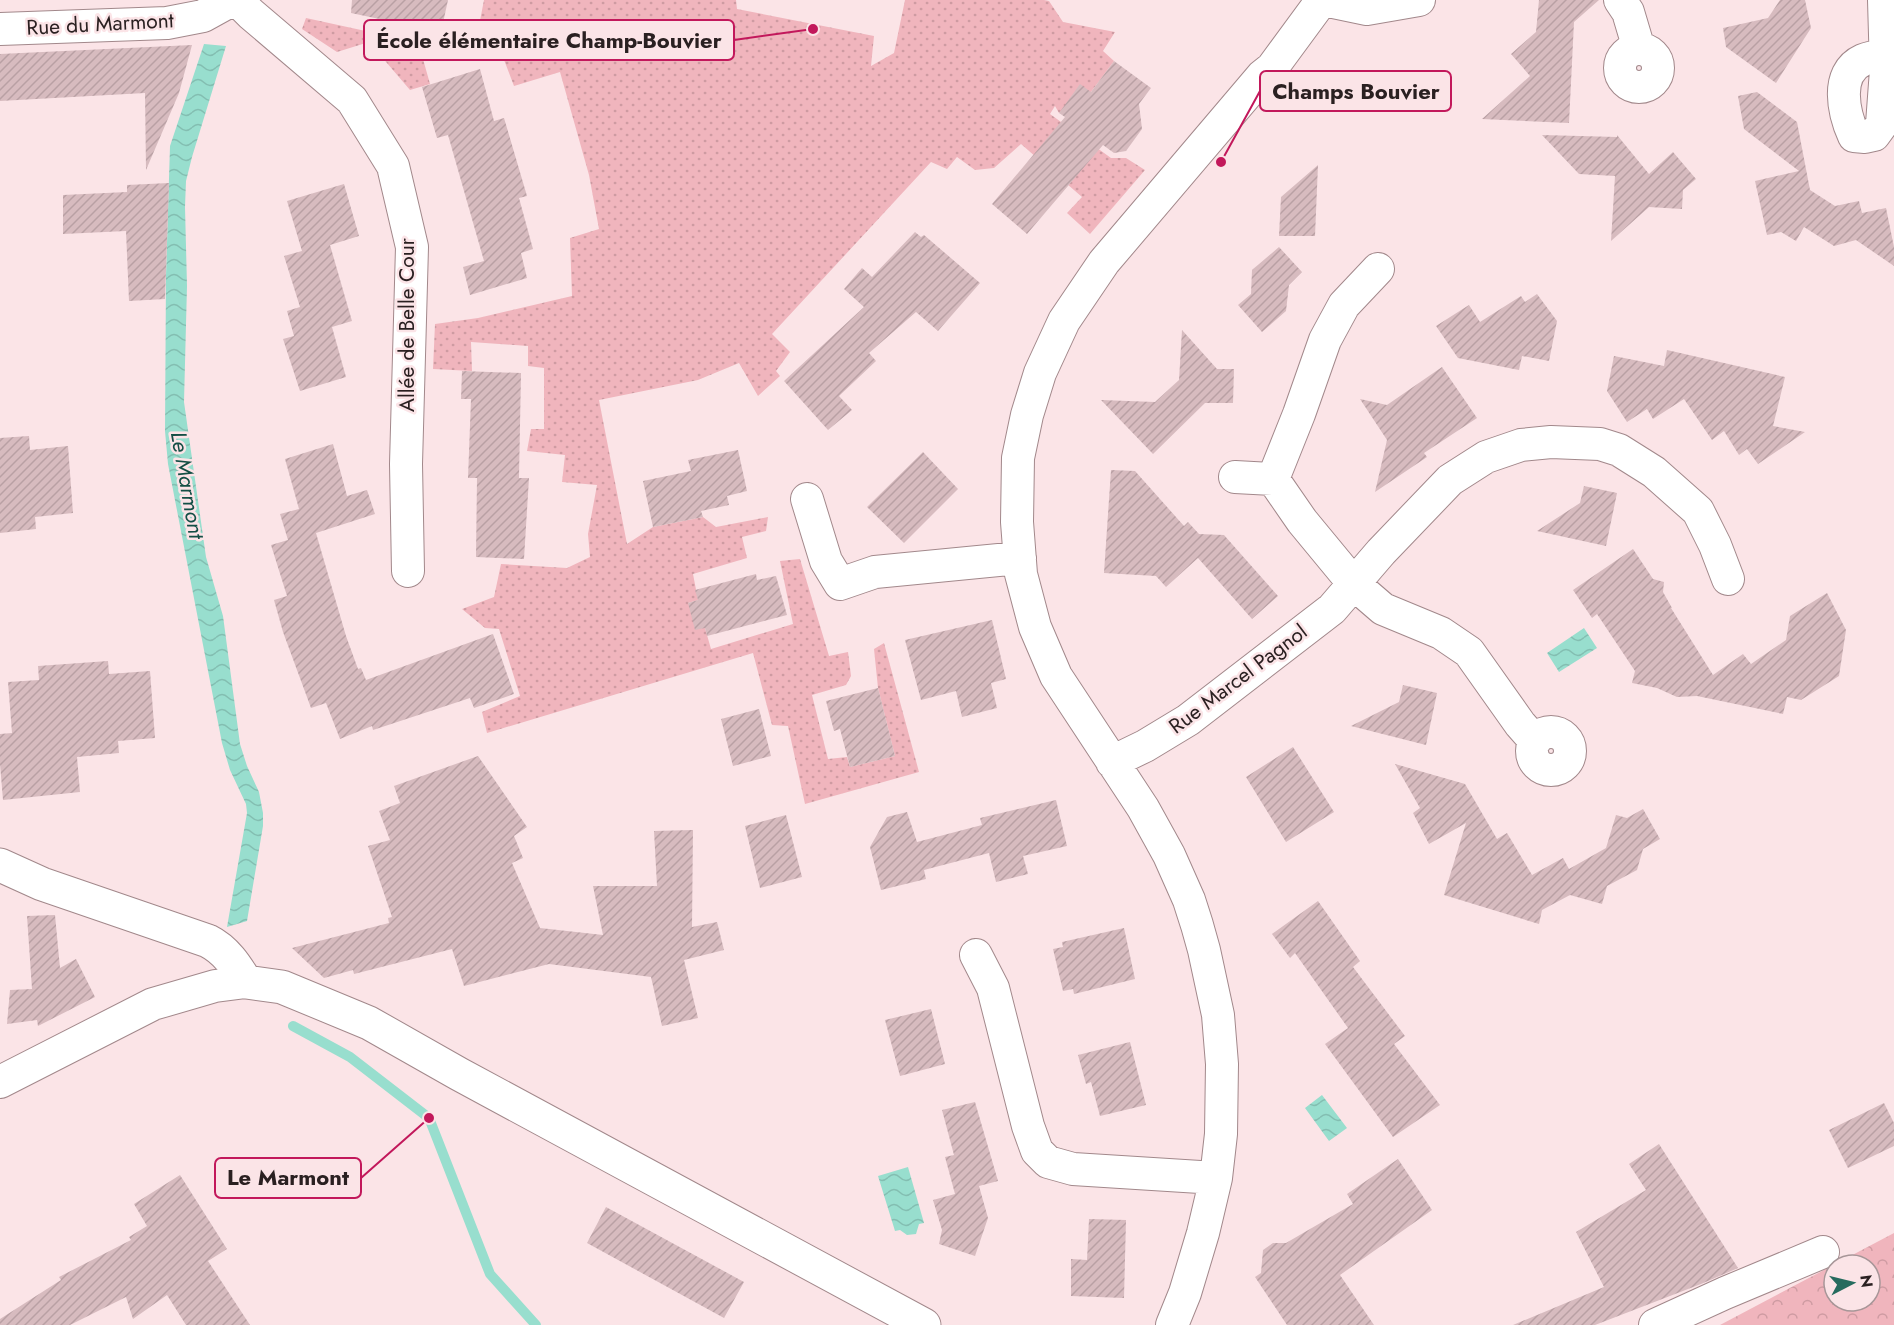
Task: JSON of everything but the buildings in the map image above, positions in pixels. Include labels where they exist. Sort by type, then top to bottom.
[{"type":"street","name":"Rue du Marmont","points":[[0,29],[167,23],[202,16],[232,0]]},
{"type":"street","name":"Allée de Belle Cour","points":[[237,0],[251,15],[352,100],[393,166],[412,247],[406,464],[408,571]]},
{"type":"street","points":[[1172,1325],[1185,1293],[1200,1243],[1216,1178],[1221,1134],[1222,1064],[1218,1015],[1204,950],[1189,900],[1169,855],[1143,808],[1056,676],[1035,627],[1021,574],[1017,522],[1018,458],[1027,416],[1040,373],[1064,321],[1104,262],[1272,68],[1323,0],[1367,9],[1419,0]]},
{"type":"street","points":[[1620,0],[1628,12],[1639,49]]},
{"type":"street","points":[[1884,0],[1886,55]]},
{"type":"street","points":[[1273,479],[1325,340],[1344,305],[1378,269]]},
{"type":"street","name":"Rue Marcel Pagnol","points":[[1113,762],[1188,720],[1332,609],[1381,552],[1450,480],[1486,457],[1521,445],[1551,442],[1600,444],[1619,450],[1654,472],[1698,511],[1715,545],[1728,579]]},
{"type":"street","points":[[1235,477],[1273,479]]},
{"type":"street","points":[[1273,479],[1302,521],[1354,584],[1383,609],[1441,633],[1469,652],[1520,724],[1535,741]]},
{"type":"street","points":[[807,500],[826,561],[840,584],[874,572],[1020,558]]},
{"type":"street","points":[[0,865],[42,884],[215,944],[235,963],[246,982]]},
{"type":"street","points":[[976,955],[993,988],[1028,1126],[1037,1151],[1048,1162],[1073,1169],[1216,1178]]},
{"type":"street","points":[[0,1082],[153,1005],[215,986],[246,982],[282,987],[369,1023],[924,1325]]},
{"type":"street","points":[[1655,1325],[1822,1252]]},
{"type":"green space","points":[[484,0],[736,0],[737,9],[874,36],[871,66],[894,53],[905,0],[1044,0],[1049,1],[1063,22],[1115,32],[1103,51],[1114,61],[1091,92],[1059,113],[1055,106],[1050,114],[1111,158],[1126,158],[1145,170],[1090,234],[1067,213],[1082,197],[1021,144],[994,168],[975,170],[957,157],[947,169],[931,162],[772,334],[790,352],[776,371],[780,376],[758,396],[739,363],[698,380],[599,400],[627,544],[653,527],[703,517],[716,527],[768,517],[766,531],[742,537],[747,558],[693,574],[698,600],[688,603],[705,628],[711,649],[793,624],[780,561],[800,559],[829,656],[848,652],[851,676],[846,685],[812,695],[828,759],[847,757],[850,767],[895,756],[878,688],[874,649],[884,643],[919,772],[805,804],[788,726],[772,725],[753,653],[487,733],[482,712],[520,696],[499,629],[485,628],[462,609],[494,597],[501,564],[567,568],[590,557],[588,534],[597,485],[562,482],[565,455],[527,451],[531,429],[544,429],[544,368],[528,366],[528,346],[471,342],[472,371],[433,369],[435,324],[478,318],[572,296],[570,238],[599,229],[589,175],[560,72],[514,86],[496,39],[423,59],[430,84],[410,90],[369,42],[337,52],[302,29],[306,18],[439,47],[477,36]]},
{"type":"green space","points":[[1894,1233],[1894,1325],[1720,1325],[1822,1271],[1822,1313],[1882,1313],[1882,1253],[1856,1253]]},
{"type":"water","points":[[204,44],[226,46],[186,181],[187,286],[184,402],[206,557],[223,616],[240,744],[259,792],[263,813],[263,826],[247,921],[227,927],[247,813],[246,804],[230,770],[222,743],[168,464],[165,431],[170,146]]},
{"type":"water","points":[[1584,628],[1597,648],[1559,672],[1547,653]]},
{"type":"water","points":[[1322,1095],[1347,1128],[1329,1141],[1305,1108]]},
{"type":"water","points":[[908,1167],[924,1223],[919,1224],[916,1234],[907,1235],[900,1230],[895,1231],[878,1176]]},
{"type":"waterway","name":"Le Marmont","points":[[293,1026],[350,1057],[429,1118],[490,1274],[536,1325]]},
{"type":"place","name":"École élémentaire Champ-Bouvier","points":[[813,29]]},
{"type":"place","name":"Champs Bouvier","points":[[1221,162]]},
{"type":"place","name":"Le Marmont","points":[[429,1118]]}]
